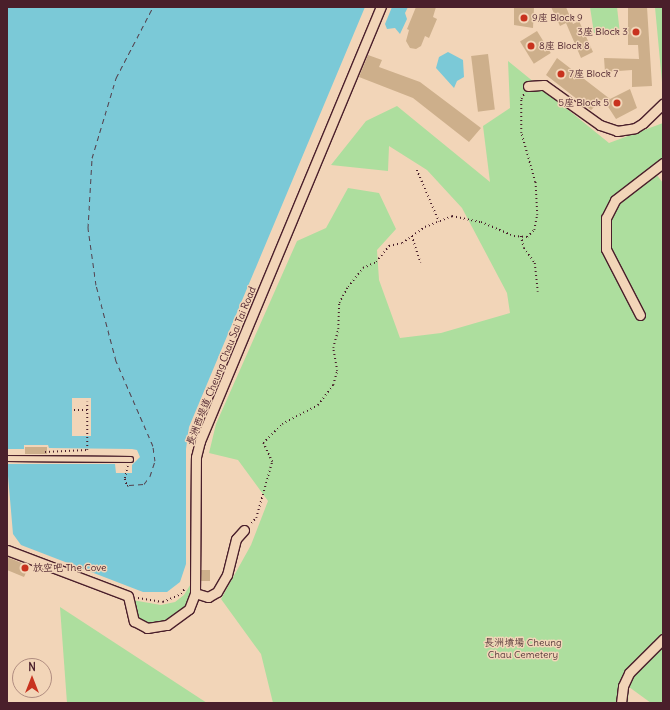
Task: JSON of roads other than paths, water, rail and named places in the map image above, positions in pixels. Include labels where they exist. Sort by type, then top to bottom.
[{"type":"street","name":"長洲西堤道 Cheung Chau Sai Tai Road","points":[[7,550],[128,596],[134,621],[147,628],[167,625],[189,610],[195,593],[196,457],[200,441],[381,7]]},
{"type":"street","points":[[528,86],[544,85],[600,125],[617,131],[635,128],[643,123],[663,104]]},
{"type":"street","points":[[640,316],[606,249],[606,218],[615,200],[663,163]]},
{"type":"street","points":[[195,593],[208,597],[217,592],[227,575],[236,539],[244,530]]},
{"type":"street","points":[[620,703],[629,673],[663,639]]},
{"type":"lane","points":[[7,458],[130,459]]},
{"type":"water","points":[[7,7],[365,7],[189,427],[186,449],[186,564],[180,582],[167,592],[143,592],[21,545],[13,534],[7,464],[115,464],[116,473],[132,473],[132,465],[140,457],[137,450],[132,449],[49,448],[48,445],[24,445],[24,449],[7,449]]},
{"type":"water","points":[[392,7],[408,7],[405,13],[407,19],[400,34],[395,28],[387,29],[385,24]]},
{"type":"water","points":[[448,52],[463,60],[464,77],[457,81],[454,88],[436,68],[439,57]]},
{"type":"place","name":"9座 Block 9","points":[[524,18]]},
{"type":"place","name":"3座 Block 3","points":[[636,32]]},
{"type":"place","name":"8座 Block 8","points":[[531,46]]},
{"type":"place","name":"7座 Block 7","points":[[561,74]]},
{"type":"place","name":"5座 Block 5","points":[[617,103]]},
{"type":"place","name":"放空吧 The Cove","points":[[25,568]]},
{"type":"park label","name":"長洲墳場 Cheung Chau Cemetery","points":[[523,648]]}]
